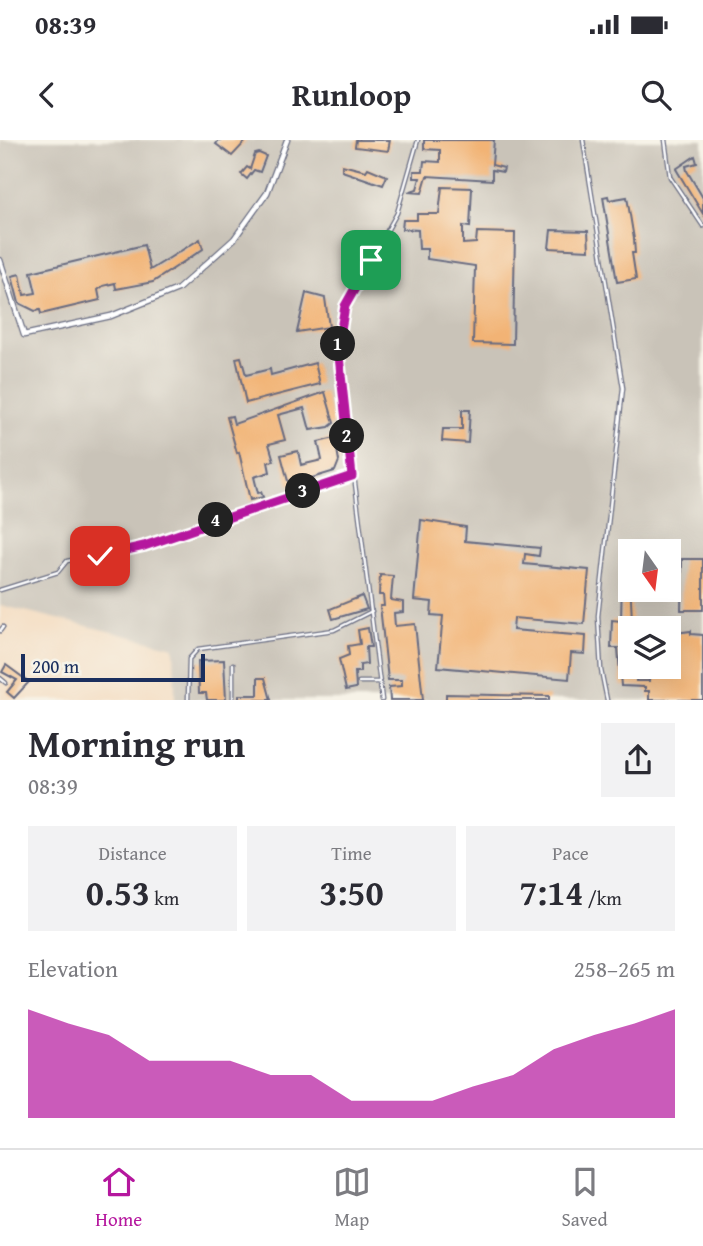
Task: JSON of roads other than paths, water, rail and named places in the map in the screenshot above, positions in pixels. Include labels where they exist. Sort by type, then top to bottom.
[{"type":"street","points":[[0,260],[24,335],[111,316],[178,289],[234,239],[267,193],[287,140]]},
{"type":"lane","points":[[382,700],[338,347],[345,306],[397,213],[418,140]]},
{"type":"lane","points":[[583,140],[623,388],[598,616],[601,670],[607,700]]},
{"type":"lane","points":[[665,140],[670,177],[703,226]]},
{"type":"lane","points":[[0,590],[58,572],[67,561],[144,546],[352,476]]},
{"type":"lane","points":[[188,700],[189,659],[198,649],[334,630],[373,611]]},
{"type":"lane","points":[[0,631],[3,626]]},
{"type":"lane","points":[[233,664],[233,700]]},
{"type":"lane","points":[[0,678],[6,683]]},
{"type":"lane","points":[[359,682],[380,682]]}]
